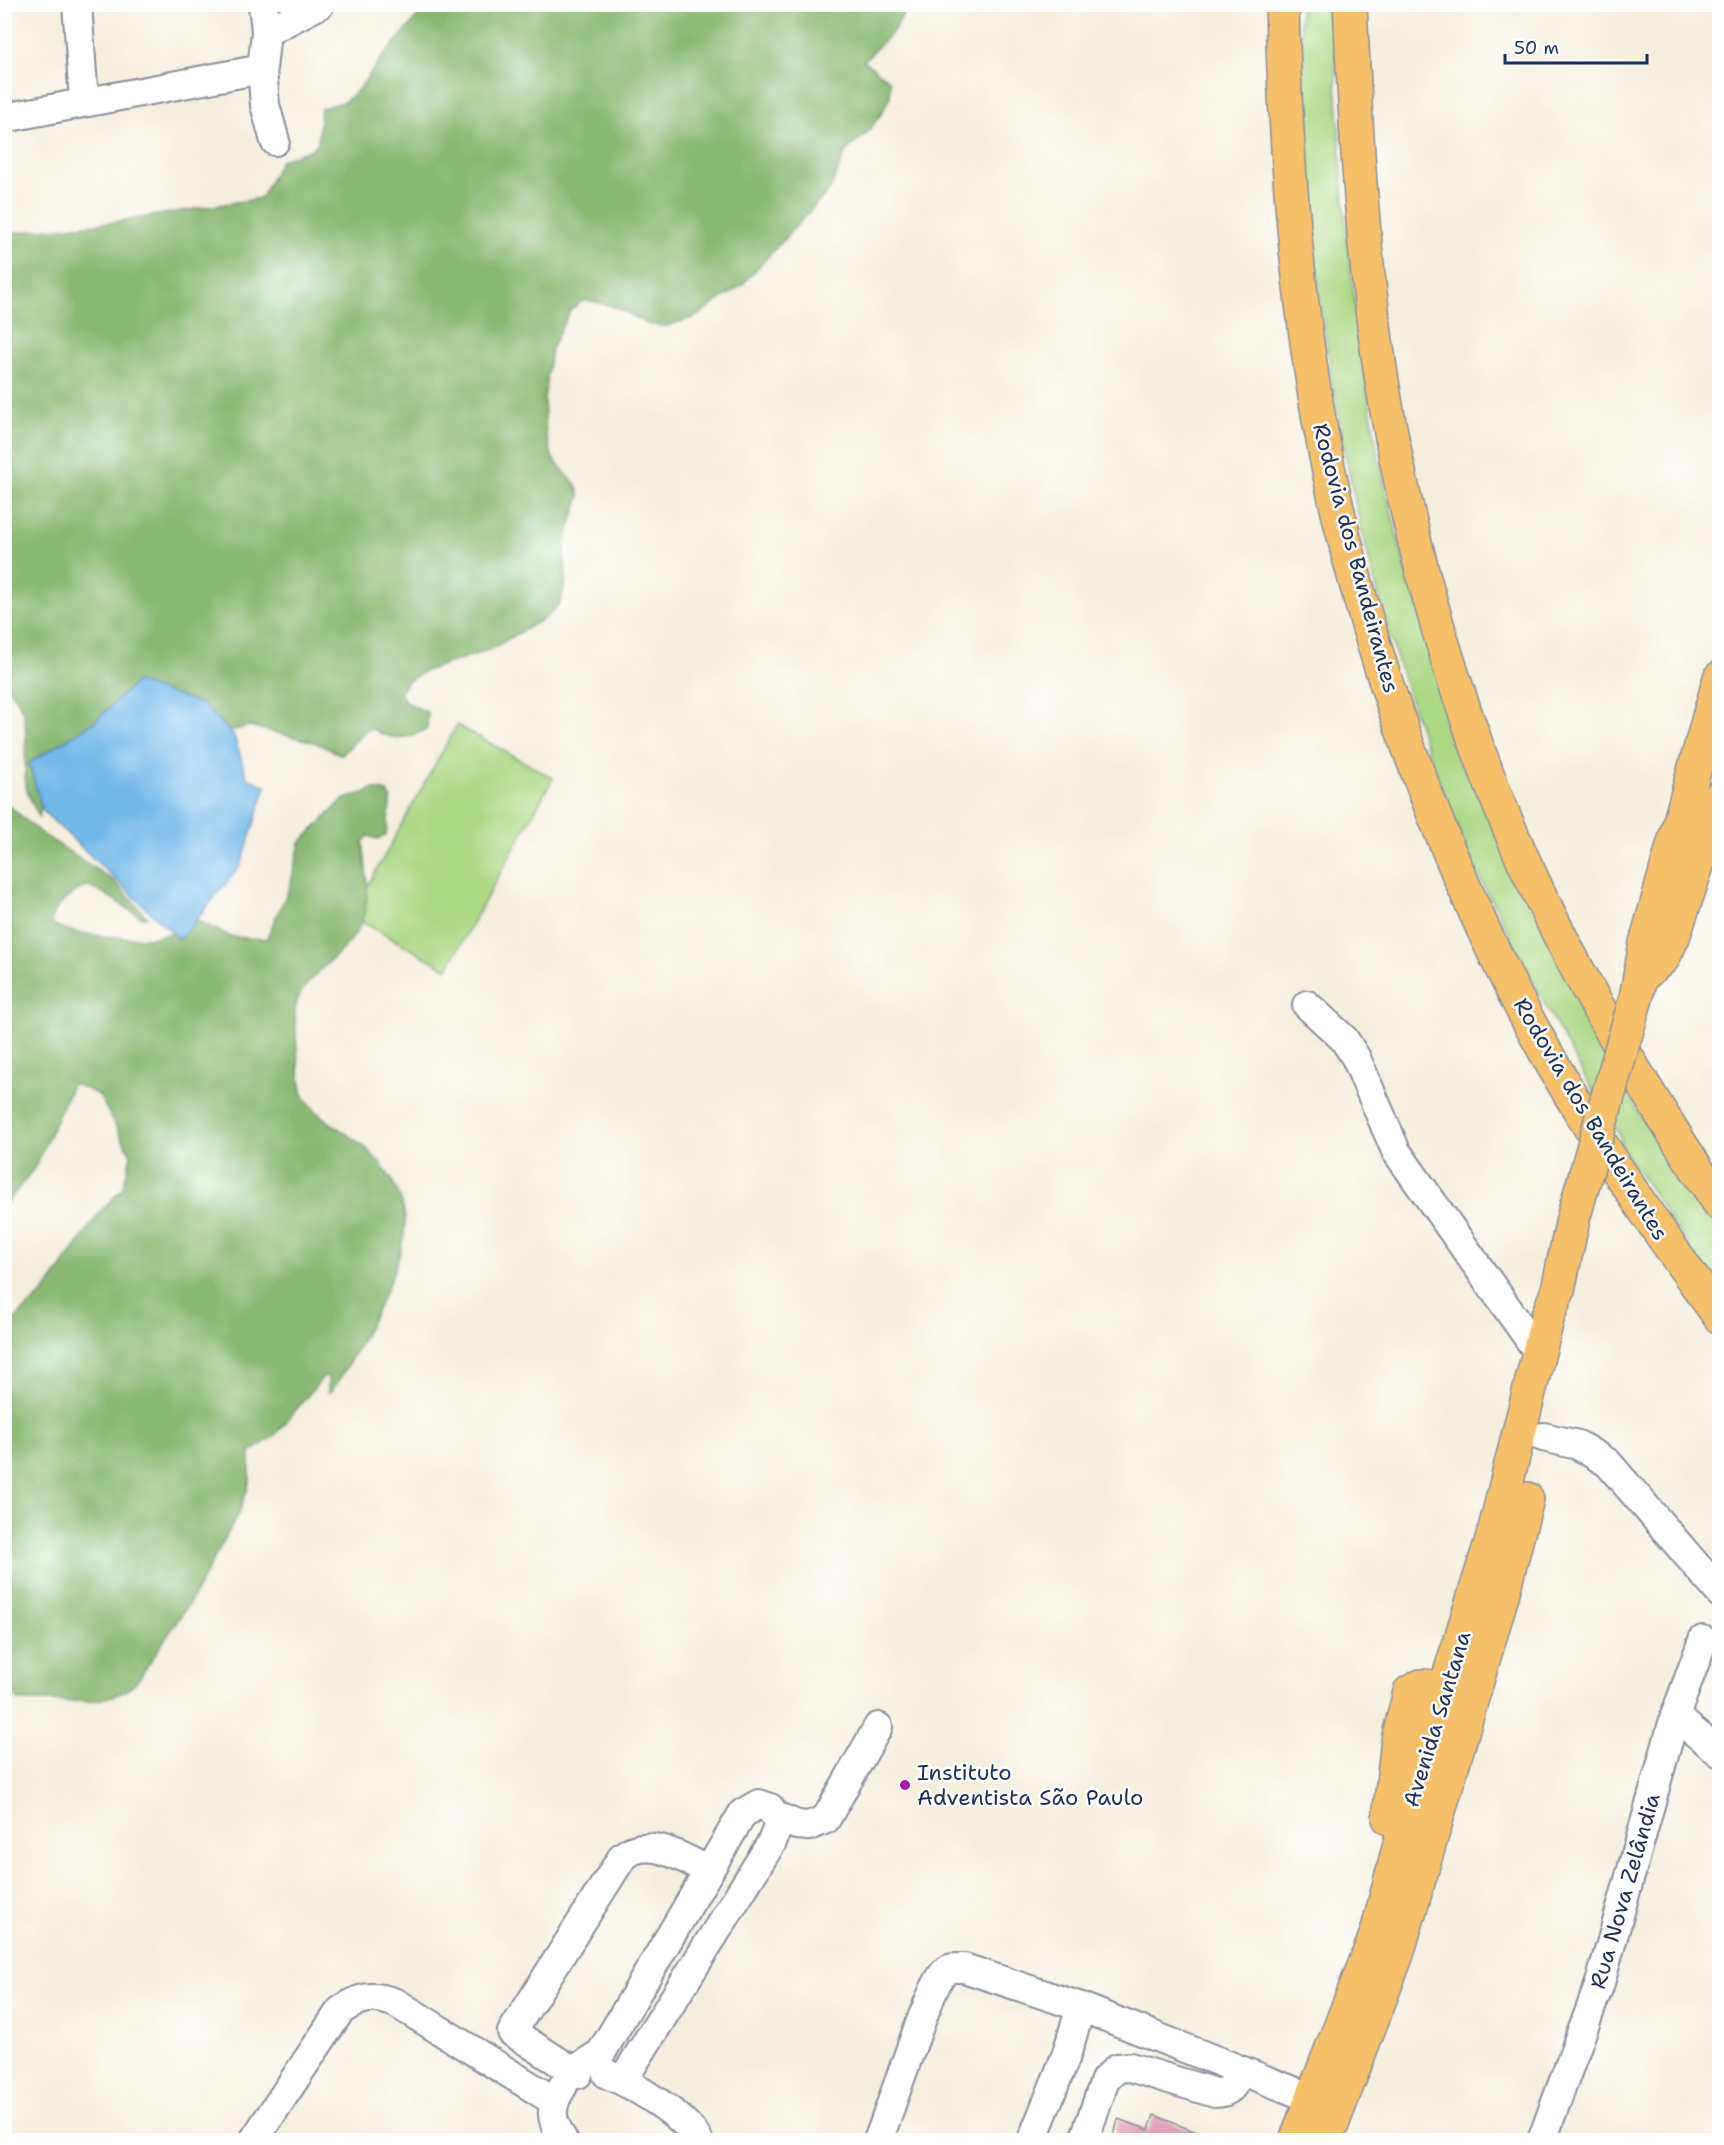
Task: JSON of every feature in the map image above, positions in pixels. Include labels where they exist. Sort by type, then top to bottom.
[{"type":"main road","name":"Rodovia dos Bandeirantes","points":[[1282,4],[1284,98],[1294,217],[1306,329],[1320,422],[1367,619],[1398,717],[1468,895],[1519,1002],[1560,1077],[1719,1317]]},
{"type":"main road","points":[[1350,4],[1357,150],[1371,305],[1396,462],[1438,622],[1493,787],[1557,928],[1603,1015],[1676,1139],[1719,1204]]},
{"type":"main road","name":"Avenida Santana","points":[[1443,1694],[1494,1533],[1539,1353],[1558,1290],[1573,1219],[1639,987],[1649,934],[1719,678]]},
{"type":"main road","points":[[1639,987],[1663,958],[1713,843],[1719,797]]},
{"type":"main road","name":"Avenida Santana","points":[[1326,2140],[1396,1954],[1501,1599],[1552,1396],[1557,1344],[1558,1290]]},
{"type":"main road","points":[[1296,2140],[1357,1987],[1382,1913],[1389,1819],[1404,1706],[1410,1692],[1421,1686],[1435,1687],[1454,1705],[1462,1728]]},
{"type":"street","points":[[77,4],[84,101]]},
{"type":"street","points":[[263,4],[266,32],[262,69],[265,105],[275,141]]},
{"type":"street","points":[[266,32],[321,4]]},
{"type":"street","points":[[4,118],[262,69]]},
{"type":"street","points":[[1307,1005],[1344,1038],[1356,1058],[1396,1151],[1539,1353]]},
{"type":"street","points":[[1543,1437],[1578,1445],[1608,1463],[1719,1593]]},
{"type":"street","name":"Rua Nova Zelândia","points":[[1542,2140],[1600,1983],[1675,1716],[1703,1640]]},
{"type":"street","points":[[1675,1716],[1719,1753]]},
{"type":"street","points":[[563,2140],[551,2114],[554,2101],[572,2076],[601,2053],[747,1809],[765,1805],[778,1817],[797,1825],[809,1826],[826,1819],[878,1726]]},
{"type":"street","points":[[623,2080],[772,1842],[778,1817]]},
{"type":"street","points":[[698,2140],[684,2123],[623,2080],[579,2070],[512,2032],[623,1856],[632,1849],[644,1846],[677,1855],[709,1871]]},
{"type":"street","points":[[878,2140],[927,2006],[946,1970],[964,1968],[1081,2007],[1240,2072],[1311,2098]]},
{"type":"street","points":[[254,2140],[340,2011],[355,2001],[370,1996],[396,2003],[554,2101]]},
{"type":"street","points":[[1032,2140],[1081,2007]]},
{"type":"street","points":[[1084,2140],[1105,2080],[1117,2068],[1130,2067],[1215,2093],[1225,2093],[1234,2086],[1240,2072]]},
{"type":"green space","points":[[428,5],[908,5],[894,30],[864,61],[890,81],[890,96],[883,111],[868,132],[846,151],[830,189],[742,285],[695,317],[667,326],[650,325],[618,308],[593,301],[582,301],[570,311],[551,349],[544,400],[546,436],[553,459],[576,485],[580,496],[564,546],[566,581],[560,603],[547,617],[489,650],[425,671],[406,682],[400,694],[406,702],[428,713],[427,729],[419,733],[400,738],[386,736],[372,729],[365,731],[342,755],[314,742],[249,726],[45,783],[39,817],[26,787],[26,733],[22,709],[5,685],[4,234],[116,222],[261,198],[281,160],[310,150],[318,143],[321,108],[344,102],[360,88],[380,60]]},
{"type":"green space","points":[[1300,5],[1335,5],[1336,84],[1345,220],[1358,334],[1379,461],[1405,568],[1586,1019],[1642,1119],[1719,1232],[1719,1291],[1622,1148],[1620,1136],[1557,1027],[1498,910],[1482,884],[1436,773],[1399,667],[1369,559],[1345,451],[1326,341],[1313,231],[1304,119]]},
{"type":"green space","points":[[457,725],[553,778],[447,969],[351,916]]},
{"type":"green space","points":[[374,789],[387,792],[391,798],[386,835],[378,839],[368,836],[363,842],[367,893],[361,923],[346,946],[304,988],[297,1000],[295,1020],[302,1088],[308,1103],[375,1157],[391,1178],[399,1194],[404,1212],[404,1230],[400,1252],[391,1277],[367,1329],[332,1391],[328,1392],[328,1377],[324,1376],[275,1435],[250,1453],[250,1481],[240,1511],[193,1597],[136,1683],[111,1697],[97,1700],[20,1701],[4,1688],[5,1328],[45,1291],[100,1212],[123,1188],[131,1155],[99,1095],[73,1083],[35,1167],[5,1205],[5,802],[39,832],[114,881],[147,917],[141,917],[102,892],[85,886],[59,906],[51,923],[87,934],[146,938],[172,933],[194,919],[231,937],[266,939],[290,887],[300,843],[343,800]]},
{"type":"water","points":[[136,682],[202,704],[234,736],[247,778],[266,786],[241,865],[180,940],[43,811],[29,763],[94,722]]},
{"type":"building","points":[[1154,2115],[1216,2140],[1113,2140],[1118,2119],[1149,2130]]},
{"type":"place","name":"Instituto Adventista São Paulo","points":[[905,1785]]}]
